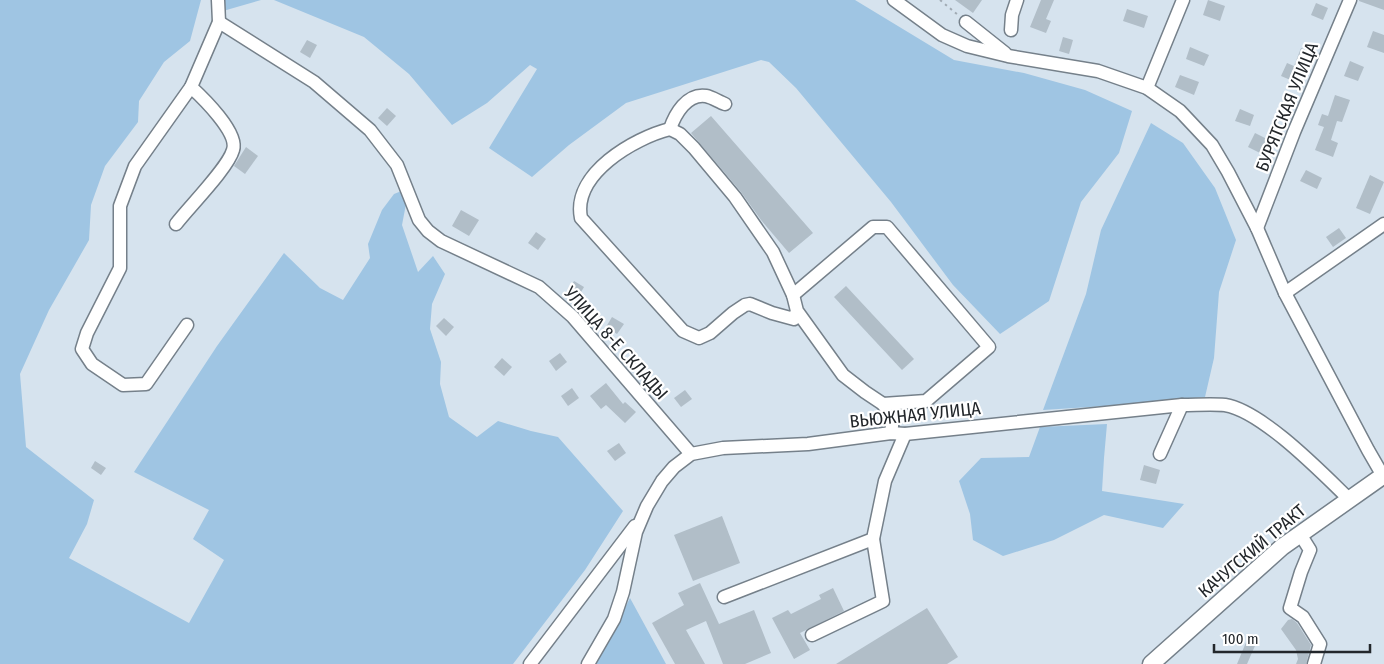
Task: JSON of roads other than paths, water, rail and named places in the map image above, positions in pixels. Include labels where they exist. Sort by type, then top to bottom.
[{"type":"main road","name":"КАЧУГСКИЙ ТРАКТ","points":[[1151,664],[1282,547],[1384,476]]},
{"type":"street","points":[[187,324],[146,384],[123,385],[92,364],[82,349],[87,332],[120,268],[120,206],[135,166],[192,87],[218,22],[218,0]]},
{"type":"street","points":[[894,0],[942,34],[967,46],[1008,56],[1098,71],[1147,88],[1180,111],[1212,145],[1257,228],[1286,293],[1384,476]]},
{"type":"street","points":[[1011,30],[1012,15],[1017,0]]},
{"type":"street","points":[[1147,88],[1183,0]]},
{"type":"street","name":"БУРЯТСКАЯ УЛИЦА","points":[[1257,228],[1294,132],[1350,0]]},
{"type":"street","name":"УЛИЦА 8-Е СКЛАДЫ","points":[[218,22],[314,82],[370,130],[397,165],[419,220],[428,231],[441,241],[540,287],[573,317],[691,454]]},
{"type":"street","points":[[966,22],[1008,56]]},
{"type":"street","points":[[176,224],[223,168],[234,149],[232,136],[218,116],[192,87]]},
{"type":"street","points":[[670,129],[673,119],[682,106],[693,97],[706,96],[725,104]]},
{"type":"street","points":[[797,311],[794,319],[750,304],[745,305],[710,333],[699,338],[683,331],[581,218],[579,208],[583,194],[596,171],[625,148],[648,135],[670,129],[680,134],[735,197],[773,252],[793,295],[797,311],[843,374],[883,404],[893,418],[891,434]]},
{"type":"street","points":[[1286,293],[1384,224]]},
{"type":"street","points":[[793,295],[873,227],[887,227],[989,347],[926,401],[883,404]]},
{"type":"street","points":[[1160,454],[1182,405]]},
{"type":"street","name":"ВЬЮЖНАЯ УЛИЦА","points":[[588,664],[614,619],[623,592],[636,532],[643,516],[662,481],[674,467],[691,454],[723,448],[808,444],[1182,405],[1225,405],[1246,412],[1272,430],[1349,499]]},
{"type":"street","points":[[812,635],[883,601],[873,539],[885,481],[905,434]]},
{"type":"street","points":[[530,664],[643,516]]},
{"type":"street","points":[[1300,534],[1310,550],[1290,608],[1303,617],[1320,644],[1314,664]]},
{"type":"street","points":[[724,597],[873,539]]}]
